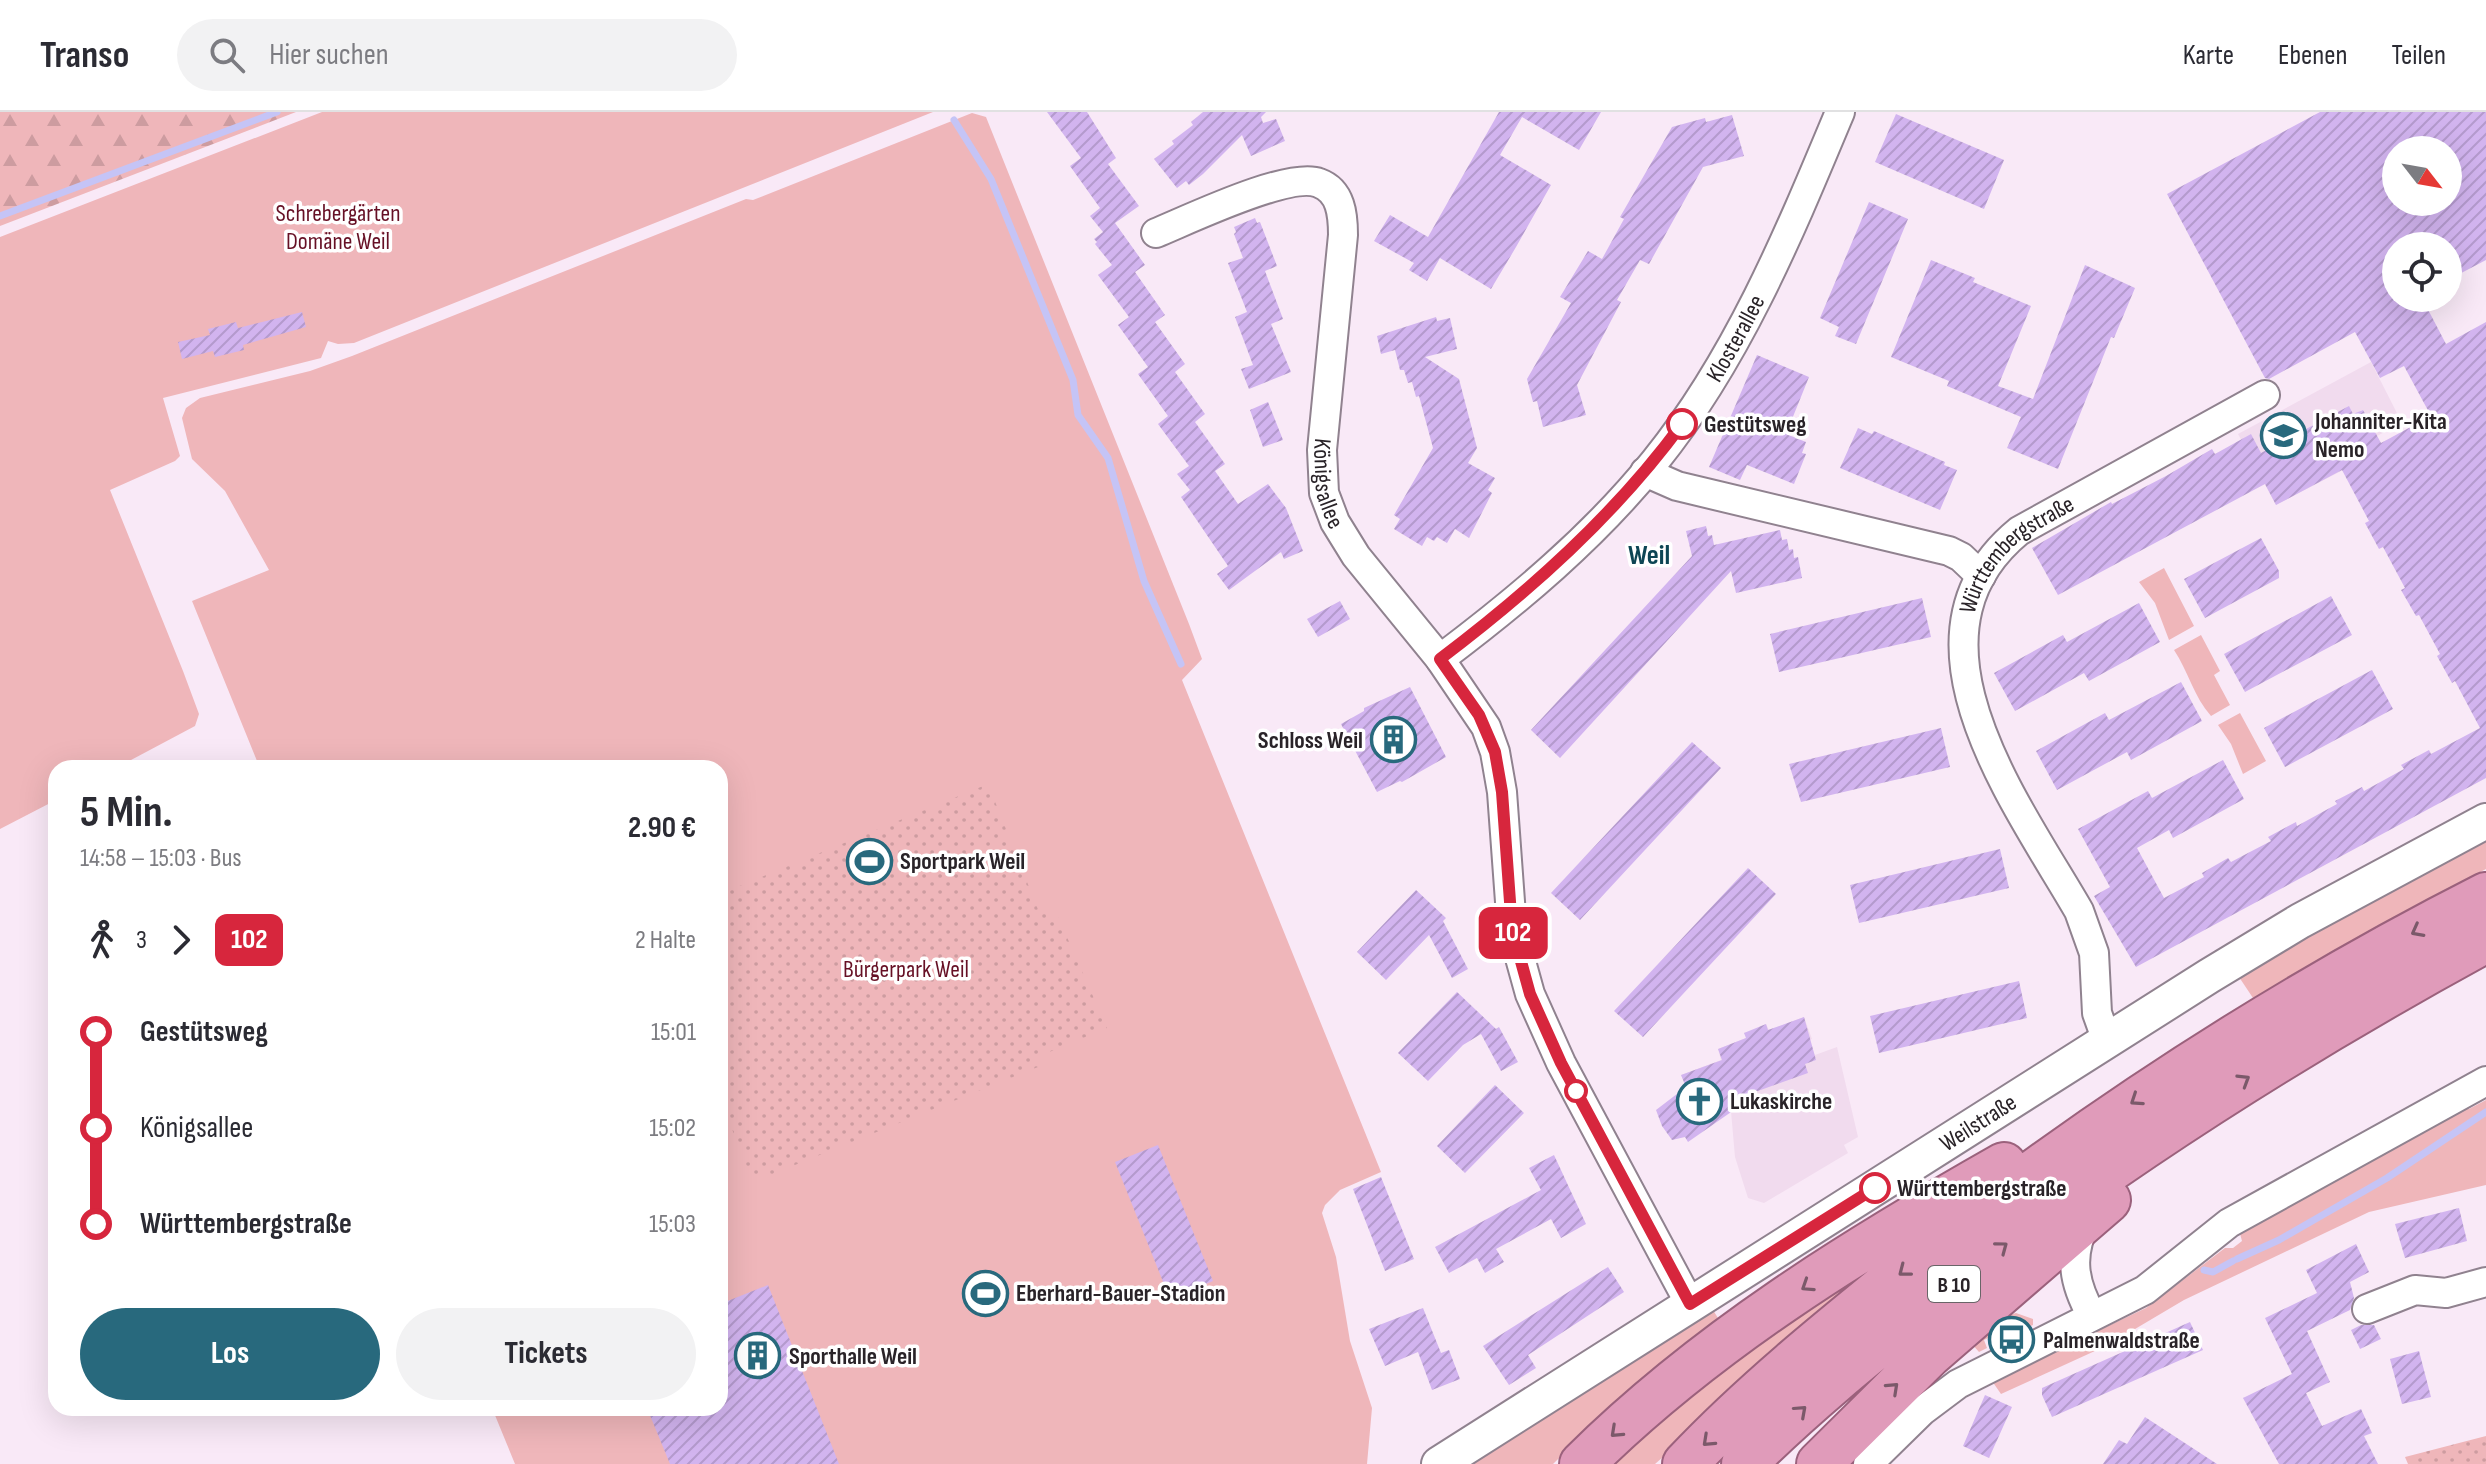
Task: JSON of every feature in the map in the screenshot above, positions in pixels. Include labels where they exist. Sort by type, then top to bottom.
[{"type":"highway","name":"B 10","points":[[1685,1464],[1793,1363],[1878,1292],[2078,1139],[2249,1028],[2384,949],[2486,895]]},
{"type":"highway","name":"B 10","points":[[1744,1464],[1809,1403],[1975,1267],[2058,1204],[2304,1042],[2486,940]]},
{"type":"highway","name":"B 10","points":[[1819,1464],[1896,1385],[2144,1171],[2179,1122]]},
{"type":"highway","points":[[1582,1464],[1646,1405],[1708,1355],[1867,1246],[2017,1158],[2078,1139]]},
{"type":"street","name":"Klosterallee","points":[[1440,659],[1566,554],[1645,472],[1708,386],[1750,312],[1795,219],[1840,112]]},
{"type":"street","name":"Königsallee","points":[[1156,233],[1245,196],[1300,182],[1319,182],[1338,200],[1342,209],[1343,235],[1322,450],[1324,493],[1335,522],[1356,556],[1440,659],[1479,715],[1495,752],[1502,792],[1512,929],[1530,994],[1561,1063],[1690,1304]]},
{"type":"street","name":"Württembergstraße","points":[[2107,1041],[2098,1018],[2096,964],[2089,933],[2003,782],[1976,717],[1967,681],[1964,635],[1967,609],[1981,576],[2000,548],[2019,531],[2265,395]]},
{"type":"street","points":[[1645,472],[1677,486],[1949,551],[1961,557],[1981,576]]},
{"type":"street","name":"Weilstraße","points":[[1439,1464],[2300,921],[2486,821]]},
{"type":"street","points":[[1868,1464],[1913,1418],[1958,1384],[2154,1284],[2229,1223],[2486,1081]]},
{"type":"street","points":[[2088,1217],[2077,1243],[2078,1291],[2092,1316]]},
{"type":"street","points":[[2016,1280],[2047,1277],[2078,1291]]},
{"type":"street","points":[[2367,1309],[2415,1290],[2446,1293],[2486,1282]]},
{"type":"shaded area","name":"Johanniter-Kita Nemo","points":[[2371,362],[2402,423],[2377,436],[2362,410],[2327,429],[2347,468],[2276,505],[2238,434]]},
{"type":"shaded area","points":[[1804,1017],[1812,1039],[1807,1041],[1815,1055],[1837,1047],[1858,1137],[1844,1145],[1848,1153],[1764,1203],[1748,1198],[1735,1157],[1733,1109],[1727,1092],[1687,1089],[1681,1075],[1721,1060],[1718,1049],[1746,1038],[1766,1024],[1769,1030]]},
{"type":"green space","points":[[0,112],[296,112],[0,226]]},
{"type":"green space","name":"Schrebergärten Domäne Weil","points":[[322,112],[933,112],[354,343],[328,341],[321,358],[163,398],[180,456],[110,490],[199,714],[195,726],[131,760],[48,760],[48,804],[0,829],[0,237]]},
{"type":"green space","points":[[972,113],[986,117],[1202,659],[1182,680],[1381,1172],[1340,1190],[1325,1205],[1322,1213],[1336,1257],[1350,1341],[1372,1408],[1367,1464],[515,1464],[495,1416],[728,1416],[728,760],[257,760],[192,601],[269,570],[225,491],[192,459],[182,418],[186,408],[200,398],[310,371],[352,356],[746,199],[753,200]]},
{"type":"green space","points":[[2164,568],[2194,626],[2169,640],[2155,603],[2139,582]]},
{"type":"green space","points":[[2201,635],[2220,671],[2214,675],[2230,705],[2211,716],[2174,650]]},
{"type":"green space","points":[[2240,713],[2266,761],[2243,774],[2231,744],[2218,725]]},
{"type":"green space","name":"Bürgerpark Weil","points":[[988,784],[1039,912],[1055,910],[1107,1028],[1035,1058],[1038,1067],[753,1182],[728,1119],[728,891]]},
{"type":"green space","points":[[2486,835],[2486,869],[2253,998],[2237,974]]},
{"type":"green space","points":[[2486,1100],[2486,1185],[2369,1212],[2184,1300],[2108,1345],[2001,1394],[1992,1381],[2146,1308],[2225,1248],[2233,1248],[2242,1241],[2239,1230],[2466,1105],[2469,1109]]},
{"type":"green space","points":[[1939,1215],[1655,1464],[1601,1464],[1630,1436]]},
{"type":"green space","points":[[1710,1305],[1721,1323],[1602,1416],[1553,1464],[1473,1464],[1608,1370]]},
{"type":"green space","points":[[2016,1313],[2033,1319],[2033,1325],[2003,1339],[2000,1332],[1984,1340],[1987,1348],[1979,1352],[1971,1343],[2009,1315]]},
{"type":"green space","points":[[2486,1436],[2486,1464],[2408,1464],[2405,1457]]},
{"type":"building","points":[[1047,112],[1087,112],[1116,158],[1108,164],[1139,206],[1115,223],[1145,265],[1135,272],[1165,315],[1155,322],[1185,364],[1175,372],[1205,414],[1195,422],[1225,464],[1215,471],[1238,504],[1268,484],[1286,508],[1303,551],[1284,559],[1281,552],[1229,590],[1217,574],[1228,566],[1181,497],[1190,490],[1177,474],[1189,466],[1158,424],[1168,416],[1138,374],[1148,367],[1118,325],[1129,317],[1098,275],[1112,265],[1095,244],[1094,239],[1103,232],[1090,216],[1100,208],[1070,166],[1081,158]]},
{"type":"building","points":[[1203,112],[1266,112],[1261,117],[1263,123],[1276,119],[1285,141],[1251,156],[1242,135],[1203,174],[1189,185],[1186,181],[1177,188],[1154,159],[1174,144],[1172,141],[1193,125],[1191,122]]},
{"type":"building","points":[[1499,112],[1601,112],[1579,150],[1522,117],[1500,155],[1551,185],[1516,247],[1491,289],[1440,258],[1427,281],[1409,270],[1414,263],[1374,241],[1390,215],[1428,237]]},
{"type":"building","points":[[2320,112],[2486,112],[2486,260],[2462,273],[2462,232],[2382,232],[2382,312],[2429,312],[2446,344],[2486,322],[2486,778],[2136,967],[2094,896],[2110,887],[2078,829],[2148,791],[2152,798],[2223,760],[2244,799],[2173,838],[2169,830],[2137,848],[2164,898],[2204,877],[2202,873],[2228,858],[2231,862],[2271,841],[2268,837],[2296,822],[2297,826],[2337,804],[2335,801],[2362,787],[2364,791],[2404,769],[2401,765],[2429,750],[2431,754],[2480,728],[2455,681],[2452,683],[2437,656],[2440,654],[2419,615],[2416,616],[2401,590],[2405,588],[2383,547],[2379,549],[2365,523],[2369,521],[2342,470],[2276,505],[2265,484],[2058,595],[2032,548],[2212,449],[2215,454],[2251,434],[2261,453],[2349,406],[2353,414],[2363,410],[2381,443],[2431,416],[2404,366],[2380,378],[2355,332],[2269,379],[2265,378],[2167,194]]},
{"type":"building","points":[[1896,114],[2004,160],[1984,209],[1875,162]]},
{"type":"building","points":[[1732,115],[1744,156],[1703,167],[1649,264],[1640,260],[1617,300],[1621,302],[1577,385],[1586,415],[1543,427],[1537,401],[1533,402],[1527,379],[1571,303],[1560,297],[1588,251],[1602,259],[1624,219],[1620,217],[1672,127]]},
{"type":"building","points":[[1869,202],[1908,219],[1856,344],[1835,336],[1839,327],[1820,318]]},
{"type":"building","points":[[1255,218],[1257,223],[1260,222],[1277,266],[1265,271],[1283,319],[1271,324],[1291,372],[1249,389],[1241,369],[1253,365],[1235,317],[1247,312],[1228,263],[1243,258],[1234,227]]},
{"type":"building","points":[[1931,260],[1975,278],[1973,282],[2031,306],[1998,386],[2033,399],[2085,265],[2135,288],[2114,338],[2111,337],[2058,469],[2007,448],[2021,417],[1947,386],[1949,381],[1891,357]]},
{"type":"building","points":[[302,312],[306,327],[243,345],[244,350],[215,357],[213,351],[182,359],[178,342],[210,335],[208,329],[236,322],[238,328]]},
{"type":"building","points":[[1436,317],[1437,321],[1450,318],[1457,349],[1425,357],[1459,379],[1477,448],[1468,463],[1495,478],[1488,490],[1492,493],[1469,538],[1455,529],[1447,543],[1437,537],[1434,541],[1427,537],[1422,546],[1394,529],[1400,519],[1394,515],[1433,448],[1419,396],[1416,397],[1412,382],[1408,383],[1404,370],[1400,370],[1395,350],[1381,354],[1377,336]]},
{"type":"building","points":[[1757,355],[1809,377],[1786,434],[1806,442],[1802,453],[1806,454],[1794,484],[1747,465],[1740,480],[1709,467]]},
{"type":"building","points":[[1268,402],[1283,440],[1263,447],[1250,410]]},
{"type":"building","points":[[1858,428],[1872,434],[1874,431],[1957,470],[1940,510],[1840,468]]},
{"type":"building","points":[[1706,526],[1714,545],[1780,530],[1782,540],[1787,539],[1789,550],[1793,549],[1794,558],[1798,557],[1802,578],[1736,593],[1731,571],[1560,758],[1531,730],[1692,556],[1686,531]]},
{"type":"building","points":[[2261,538],[2279,571],[2279,578],[2205,618],[2184,579]]},
{"type":"building","points":[[2331,596],[2352,635],[2245,692],[2224,654]]},
{"type":"building","points":[[1922,598],[1931,637],[1779,672],[1770,634]]},
{"type":"building","points":[[1340,601],[1350,619],[1318,637],[1307,619]]},
{"type":"building","points":[[2139,603],[2160,642],[2089,681],[2084,673],[2015,711],[1994,673],[2063,635],[2067,642]]},
{"type":"building","points":[[2372,670],[2393,709],[2285,767],[2264,728]]},
{"type":"building","points":[[2181,682],[2202,721],[2131,760],[2127,752],[2057,790],[2036,751],[2105,713],[2109,720]]},
{"type":"building","name":"Schloss Weil","points":[[1410,687],[1446,757],[1377,792],[1341,724],[1364,711],[1364,708]]},
{"type":"building","points":[[1941,728],[1950,767],[1801,802],[1789,764]]},
{"type":"building","points":[[1692,742],[1721,768],[1580,920],[1551,893]]},
{"type":"building","points":[[2000,849],[2009,888],[1859,923],[1850,885]]},
{"type":"building","points":[[1748,868],[1776,894],[1643,1037],[1614,1011]]},
{"type":"building","points":[[1416,890],[1446,918],[1443,921],[1468,969],[1452,978],[1429,935],[1386,980],[1357,952]]},
{"type":"building","points":[[2019,981],[2027,1018],[1879,1053],[1870,1016]]},
{"type":"building","points":[[1457,992],[1496,1029],[1499,1027],[1518,1062],[1501,1071],[1481,1034],[1463,1045],[1428,1081],[1398,1053]]},
{"type":"building","points":[[1804,1017],[1816,1060],[1805,1064],[1808,1073],[1730,1101],[1734,1110],[1688,1142],[1685,1137],[1672,1140],[1656,1110],[1686,1087],[1681,1075],[1722,1060],[1718,1049],[1746,1038],[1744,1033],[1766,1024],[1768,1030]]},
{"type":"building","points":[[1495,1085],[1524,1113],[1465,1173],[1437,1146]]},
{"type":"building","points":[[1158,1145],[1213,1281],[1170,1299],[1115,1162]]},
{"type":"building","points":[[1554,1155],[1586,1224],[1561,1238],[1551,1219],[1496,1249],[1504,1262],[1485,1273],[1477,1258],[1449,1273],[1435,1247],[1541,1190],[1529,1168]]},
{"type":"building","points":[[1381,1177],[1414,1259],[1385,1271],[1353,1189]]},
{"type":"building","points":[[2459,1208],[2467,1241],[2405,1258],[2395,1224]]},
{"type":"building","points":[[2356,1244],[2369,1272],[2350,1282],[2354,1298],[2350,1310],[2307,1331],[2330,1382],[2306,1393],[2322,1426],[2361,1409],[2372,1433],[2364,1436],[2378,1464],[2279,1464],[2243,1398],[2292,1374],[2265,1318],[2317,1293],[2306,1270]]},
{"type":"building","points":[[1608,1267],[1624,1292],[1528,1355],[1536,1368],[1509,1385],[1483,1346]]},
{"type":"building","name":"Sporthalle Weil","points":[[768,1285],[839,1464],[670,1464],[650,1416],[728,1416],[728,1301]]},
{"type":"building","points":[[1423,1308],[1441,1353],[1449,1350],[1460,1379],[1432,1390],[1418,1352],[1385,1366],[1369,1329]]},
{"type":"building","points":[[2190,1322],[2203,1350],[2052,1417],[2042,1388]]},
{"type":"building","points":[[2361,1325],[2374,1325],[2381,1339],[2360,1349],[2351,1330]]},
{"type":"building","points":[[2419,1351],[2431,1397],[2402,1404],[2390,1359]]},
{"type":"building","points":[[1985,1395],[2012,1407],[1989,1458],[1963,1446]]},
{"type":"building","points":[[2145,1417],[2217,1464],[2103,1464],[2119,1440],[2127,1444]]},
{"type":"waterway","points":[[0,216],[277,112]]},
{"type":"waterway","points":[[954,120],[991,179],[1073,380],[1078,415],[1108,458],[1144,581],[1181,664]]},
{"type":"waterway","points":[[2237,1259],[2279,1240],[2387,1178],[2486,1112]]},
{"type":"waterway","points":[[2204,1270],[2213,1272],[2233,1261]]},
{"type":"bus line","name":"102","points":[[1682,424],[1656,460],[1566,554],[1512,603],[1440,659],[1479,715],[1495,752],[1502,792],[1512,929],[1520,965],[1539,1018],[1690,1304],[1875,1188]]},
{"type":"place","name":"Gestütsweg","points":[[1682,424]]},
{"type":"place","name":"Johanniter-Kita Nemo","points":[[2284,435]]},
{"type":"place","name":"Schloss Weil","points":[[1394,740]]},
{"type":"place","name":"Sportpark Weil","points":[[869,861]]},
{"type":"place","name":"Lukaskirche","points":[[1699,1101]]},
{"type":"place","name":"Württembergstraße","points":[[1875,1188]]},
{"type":"place","name":"Eberhard-Bauer-Stadion","points":[[985,1293]]},
{"type":"place","name":"Palmenwaldstraße","points":[[2012,1340]]},
{"type":"place","name":"Sporthalle Weil","points":[[758,1356]]},
{"type":"district","name":"Weil","points":[[1649,554]]}]
